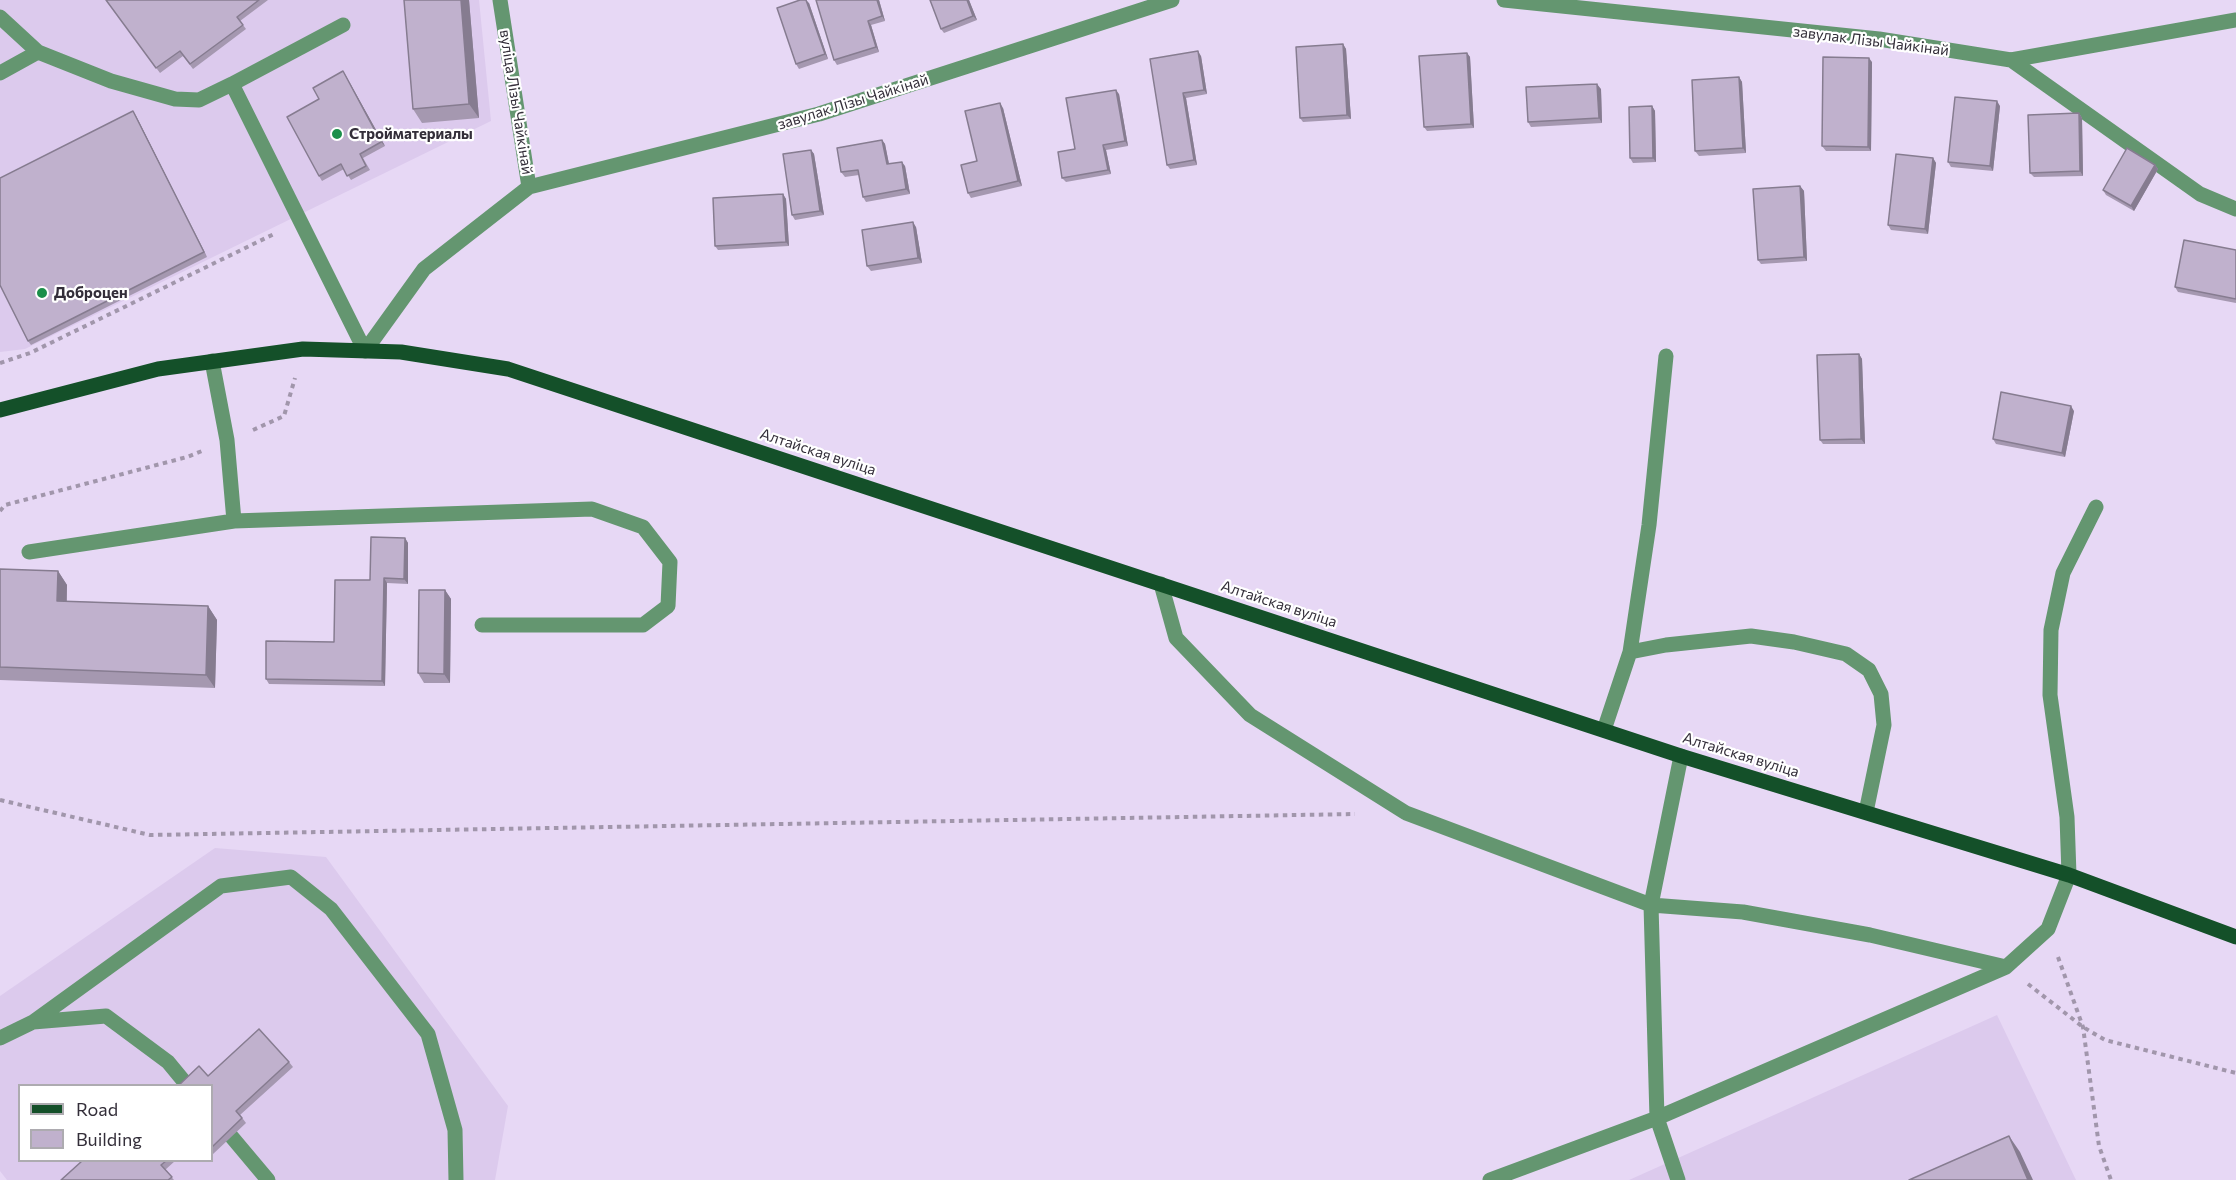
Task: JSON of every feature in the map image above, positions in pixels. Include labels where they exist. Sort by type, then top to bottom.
[{"type":"main road","name":"Алтайская вуліца","points":[[0,410],[158,369],[303,349],[401,352],[508,369],[1681,756],[2069,875],[2236,937]]},
{"type":"street","name":"вуліца Лізы Чайкінай","points":[[365,351],[424,268],[529,187],[501,0]]},
{"type":"street","name":"завулак Лізы Чайкінай","points":[[529,187],[819,114],[1172,0]]},
{"type":"street","name":"завулак Лізы Чайкінай","points":[[1504,0],[1879,39],[2011,60],[2236,20]]},
{"type":"street","points":[[0,17],[38,52],[111,81],[175,99],[199,100],[343,25]]},
{"type":"street","points":[[0,74],[38,52]]},
{"type":"street","points":[[2011,60],[2200,194],[2236,209]]},
{"type":"street","points":[[232,84],[365,351]]},
{"type":"street","points":[[1604,730],[1630,652],[1649,525],[1666,356]]},
{"type":"street","points":[[212,361],[227,440],[234,521]]},
{"type":"street","points":[[1490,1180],[1657,1118],[2006,967],[2048,929],[2069,875],[2067,817],[2050,695],[2051,630],[2063,573],[2096,507]]},
{"type":"street","points":[[29,552],[234,521],[592,510],[643,527],[670,562],[668,606],[643,625],[482,625]]},
{"type":"street","points":[[1161,584],[1176,638],[1250,715],[1406,813],[1651,905],[1743,912],[1870,935],[2006,967]]},
{"type":"street","points":[[1630,652],[1666,645],[1751,636],[1794,642],[1846,654],[1869,670],[1881,694],[1884,725],[1866,813]]},
{"type":"street","points":[[1678,1180],[1657,1118],[1651,905],[1681,756]]},
{"type":"street","points":[[0,1038],[33,1022],[221,886],[291,877],[331,909],[428,1034],[455,1130],[456,1180]]},
{"type":"street","points":[[33,1022],[106,1016],[168,1062],[186,1084]]},
{"type":"street","points":[[231,1136],[268,1180]]},
{"type":"path","points":[[0,363],[30,353],[301,221]]},
{"type":"path","points":[[0,511],[5,505],[187,458],[284,417],[303,349]]},
{"type":"path","points":[[0,800],[150,835],[1359,814]]},
{"type":"path","points":[[2048,929],[2083,1027],[2098,1146],[2111,1180]]},
{"type":"path","points":[[2006,967],[2083,1027],[2105,1040],[2236,1073]]},
{"type":"shaded area","points":[[0,0],[479,0],[491,121],[25,349],[0,352]]},
{"type":"shaded area","points":[[215,848],[326,857],[508,1106],[495,1180],[7,1180],[0,1171],[0,996]]},
{"type":"shaded area","points":[[1997,1015],[2076,1180],[1629,1180]]},
{"type":"building","points":[[106,0],[259,0],[237,17],[243,25],[190,64],[180,51],[156,68]]},
{"type":"building","points":[[404,0],[461,0],[469,104],[413,109]]},
{"type":"building","points":[[806,0],[825,54],[796,64],[777,8]]},
{"type":"building","points":[[816,0],[877,0],[882,16],[868,21],[876,47],[834,60]]},
{"type":"building","points":[[930,0],[967,0],[973,16],[941,29]]},
{"type":"building","points":[[1343,44],[1347,115],[1300,118],[1296,47]]},
{"type":"building","points":[[1198,51],[1204,90],[1183,93],[1194,160],[1167,165],[1150,59]]},
{"type":"building","points":[[1467,53],[1471,124],[1424,127],[1419,56]]},
{"type":"building","points":[[1823,57],[1869,58],[1868,147],[1822,146]]},
{"type":"building","name":"Стройматериалы","points":[[343,71],[381,142],[360,154],[366,166],[347,176],[341,164],[319,176],[287,117],[319,99],[313,88]]},
{"type":"building","points":[[1739,77],[1743,148],[1695,151],[1692,80]]},
{"type":"building","points":[[1597,84],[1599,118],[1528,122],[1526,87]]},
{"type":"building","points":[[1116,90],[1125,141],[1103,145],[1108,170],[1062,178],[1058,152],[1075,149],[1066,98]]},
{"type":"building","points":[[1955,97],[1997,101],[1990,166],[1948,162]]},
{"type":"building","points":[[1000,103],[1018,181],[968,193],[961,165],[977,161],[965,111]]},
{"type":"building","points":[[1652,106],[1653,158],[1630,158],[1629,107]]},
{"type":"building","points":[[133,111],[204,252],[28,341],[0,285],[0,178]]},
{"type":"building","points":[[2079,113],[2080,171],[2030,173],[2028,115]]},
{"type":"building","points":[[882,140],[887,164],[902,162],[906,189],[863,197],[858,170],[841,172],[837,148]]},
{"type":"building","points":[[2127,148],[2155,165],[2131,206],[2103,190]]},
{"type":"building","points":[[811,150],[820,211],[792,215],[783,154]]},
{"type":"building","points":[[1896,154],[1933,158],[1925,229],[1888,225]]},
{"type":"building","points":[[1800,186],[1804,257],[1758,260],[1753,189]]},
{"type":"building","points":[[783,194],[786,242],[715,246],[713,198]]},
{"type":"building","points":[[913,222],[918,258],[867,266],[862,230]]},
{"type":"building","points":[[2184,240],[2236,250],[2236,299],[2175,287]]},
{"type":"building","points":[[1859,354],[1861,439],[1820,440],[1817,355]]},
{"type":"building","points":[[2001,392],[2071,406],[2062,453],[1993,439]]},
{"type":"building","points":[[371,537],[405,538],[404,579],[384,578],[382,681],[266,679],[266,641],[334,642],[335,580],[370,580]]},
{"type":"building","points":[[0,569],[58,571],[57,601],[208,606],[206,675],[0,667]]},
{"type":"building","points":[[419,590],[445,590],[444,674],[418,673]]},
{"type":"building","points":[[259,1029],[289,1062],[236,1111],[242,1118],[213,1146],[213,1084],[180,1084],[199,1066],[208,1076]]},
{"type":"building","points":[[2009,1136],[2028,1180],[1909,1180]]},
{"type":"building","points":[[81,1162],[165,1162],[161,1165],[172,1177],[168,1180],[61,1180]]},
{"type":"place","name":"Стройматериалы","points":[[337,134]]},
{"type":"place","name":"Доброцен","points":[[42,293]]}]
